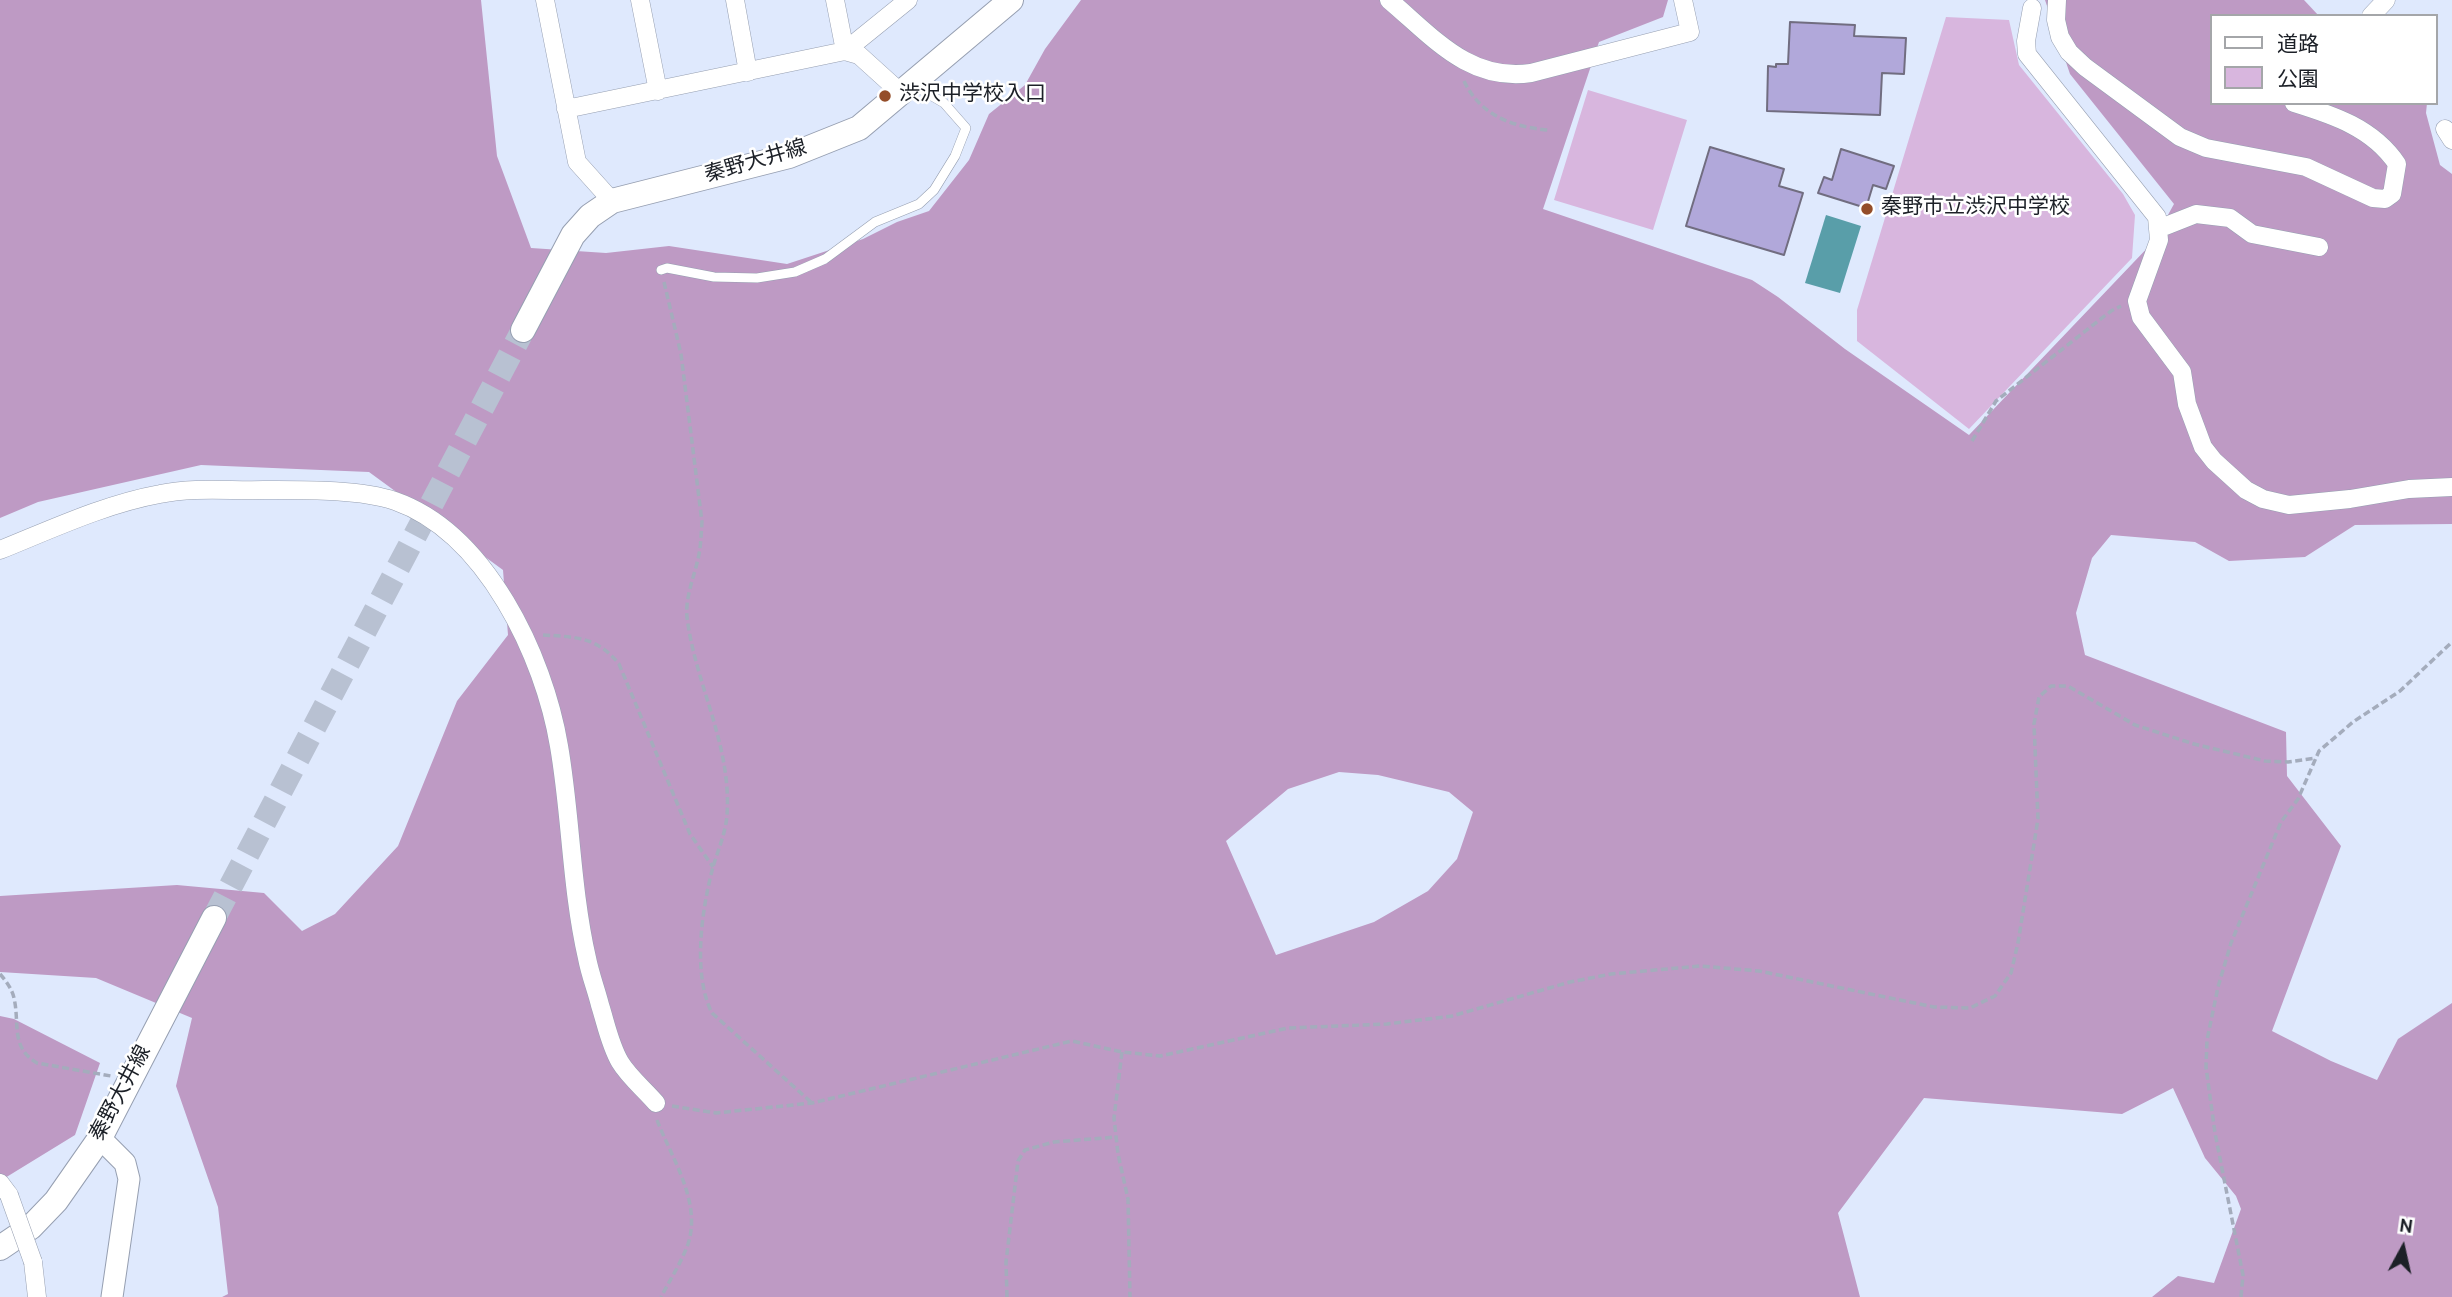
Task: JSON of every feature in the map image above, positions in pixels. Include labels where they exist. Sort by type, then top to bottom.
[{"type":"main road","name":"秦野大井線","points":[[523,330],[573,235],[590,216],[612,201],[789,156],[859,128],[1011,0]]},
{"type":"main road","name":"秦野大井線","points":[[0,1248],[31,1227],[56,1201],[100,1138],[214,918]]},
{"type":"street","points":[[545,0],[578,162],[612,201]]},
{"type":"street","points":[[640,0],[658,92]]},
{"type":"street","points":[[735,0],[748,72]]},
{"type":"street","points":[[835,0],[845,51]]},
{"type":"street","points":[[566,109],[845,51],[908,0]]},
{"type":"street","points":[[1389,0],[1463,61],[1492,73],[1513,76],[1531,74],[1690,32],[1683,0]]},
{"type":"street","points":[[2373,14],[2386,0]]},
{"type":"street","points":[[2300,105],[2356,125],[2390,153],[2397,164],[2392,194],[2385,199],[2373,198],[2306,167],[2206,148],[2180,137],[2085,67],[2069,52],[2060,37],[2056,20],[2057,5],[2024,7],[2027,54],[2157,217],[2159,240],[2137,301],[2141,317],[2182,372],[2187,404],[2203,447],[2214,461],[2246,490],[2263,499],[2289,505],[2350,499],[2409,489],[2452,487]]},
{"type":"street","points":[[845,51],[859,55],[907,88]]},
{"type":"street","points":[[2158,229],[2196,214],[2230,218],[2252,234],[2319,247]]},
{"type":"street","points":[[0,550],[113,506],[162,493],[333,491],[393,500],[421,512],[449,531],[470,551],[496,584],[524,639],[549,700],[559,745],[587,957],[610,1040],[621,1063],[656,1103]]},
{"type":"street","points":[[100,1138],[125,1163],[129,1179],[112,1297]]},
{"type":"street","points":[[5,1189],[33,1262],[37,1297]]},
{"type":"lane","points":[[661,270],[667,268],[691,274],[733,278],[757,278],[795,272],[825,259],[875,222],[919,204],[944,177],[966,128],[944,103],[907,88]]},
{"type":"path","points":[[1463,61],[1461,74],[1470,93],[1483,108],[1509,122],[1548,130]]},
{"type":"path","points":[[661,270],[681,354],[702,522],[701,542],[687,613],[692,644],[722,747],[727,792],[727,820],[705,903],[702,985],[712,1013],[812,1103]]},
{"type":"path","points":[[1972,442],[1996,401],[2111,311],[2131,301],[2137,301]]},
{"type":"path","points":[[524,639],[543,635],[569,636],[593,641],[607,649],[619,664],[630,688],[690,834],[713,867]]},
{"type":"path","points":[[2241,1297],[2243,1275],[2215,1133],[2206,1067],[2207,1040],[2231,943],[2281,822],[2298,799],[2316,758],[2327,742],[2400,691],[2452,642]]},
{"type":"path","points":[[661,1297],[689,1240],[690,1220],[688,1198],[657,1119],[656,1103],[716,1113],[812,1103],[1072,1041],[1122,1052],[1160,1056],[1288,1028],[1387,1024],[1452,1016],[1570,982],[1611,974],[1700,966],[1759,971],[1934,1007],[1970,1008],[1995,996],[2011,973],[2014,963],[2038,819],[2034,724],[2039,697],[2051,686],[2068,686],[2135,725],[2194,744],[2265,761],[2288,762],[2316,758]]},
{"type":"path","points":[[0,974],[14,997],[19,1042],[29,1058],[37,1063],[130,1080]]},
{"type":"path","points":[[1122,1052],[1114,1118],[1128,1199],[1130,1297]]},
{"type":"path","points":[[1007,1297],[1006,1262],[1018,1161],[1024,1150],[1054,1142],[1116,1137]]},
{"type":"green space","points":[[1946,17],[2009,20],[2019,65],[2123,194],[2135,215],[2132,258],[1969,429],[1857,341],[1857,310]]},
{"type":"green space","points":[[1588,90],[1687,120],[1653,230],[1554,200]]},
{"type":"shaded area","points":[[0,0],[481,0],[497,156],[531,248],[606,253],[669,246],[787,264],[863,239],[897,222],[929,211],[969,160],[989,114],[1025,85],[1045,49],[1081,0],[1668,0],[1663,17],[1599,42],[1543,209],[1752,280],[1969,435],[2153,242],[2174,204],[2070,74],[2045,0],[2304,0],[2317,14],[2210,14],[2210,105],[2427,105],[2426,113],[2440,165],[2452,174],[2452,524],[2355,525],[2305,557],[2229,561],[2195,542],[2111,535],[2092,558],[2076,613],[2085,655],[2286,732],[2287,776],[2341,846],[2272,1031],[2331,1061],[2377,1080],[2398,1039],[2452,1003],[2452,1297],[2152,1297],[2178,1276],[2214,1283],[2241,1209],[2236,1196],[2205,1158],[2173,1088],[2122,1114],[1924,1098],[1838,1213],[1860,1297],[222,1297],[228,1294],[218,1207],[176,1086],[192,1018],[96,978],[0,972],[0,896],[177,885],[264,893],[302,931],[335,914],[398,846],[457,701],[508,635],[503,570],[369,472],[201,465],[38,502],[0,518]],"holes":[[[1339,772],[1378,775],[1449,792],[1473,812],[1457,859],[1428,891],[1374,922],[1276,955],[1226,841],[1288,789]]]},
{"type":"shaded area","points":[[0,1016],[14,1019],[100,1063],[75,1135],[0,1181]]},
{"type":"water","points":[[1826,215],[1861,226],[1840,293],[1805,283]]},
{"type":"building","points":[[1790,22],[1855,25],[1854,36],[1906,38],[1904,74],[1882,73],[1880,115],[1767,111],[1768,66],[1788,64]]},
{"type":"building","points":[[1710,147],[1784,169],[1779,186],[1803,193],[1784,255],[1686,226]]},
{"type":"building","points":[[1841,149],[1894,166],[1886,189],[1873,185],[1866,208],[1818,193],[1824,177],[1832,180]]},
{"type":"tunnel","points":[[214,918],[523,330]]},
{"type":"place","name":"渋沢中学校入口","points":[[885,96]]},
{"type":"place","name":"秦野市立渋沢中学校","points":[[1867,209]]}]
